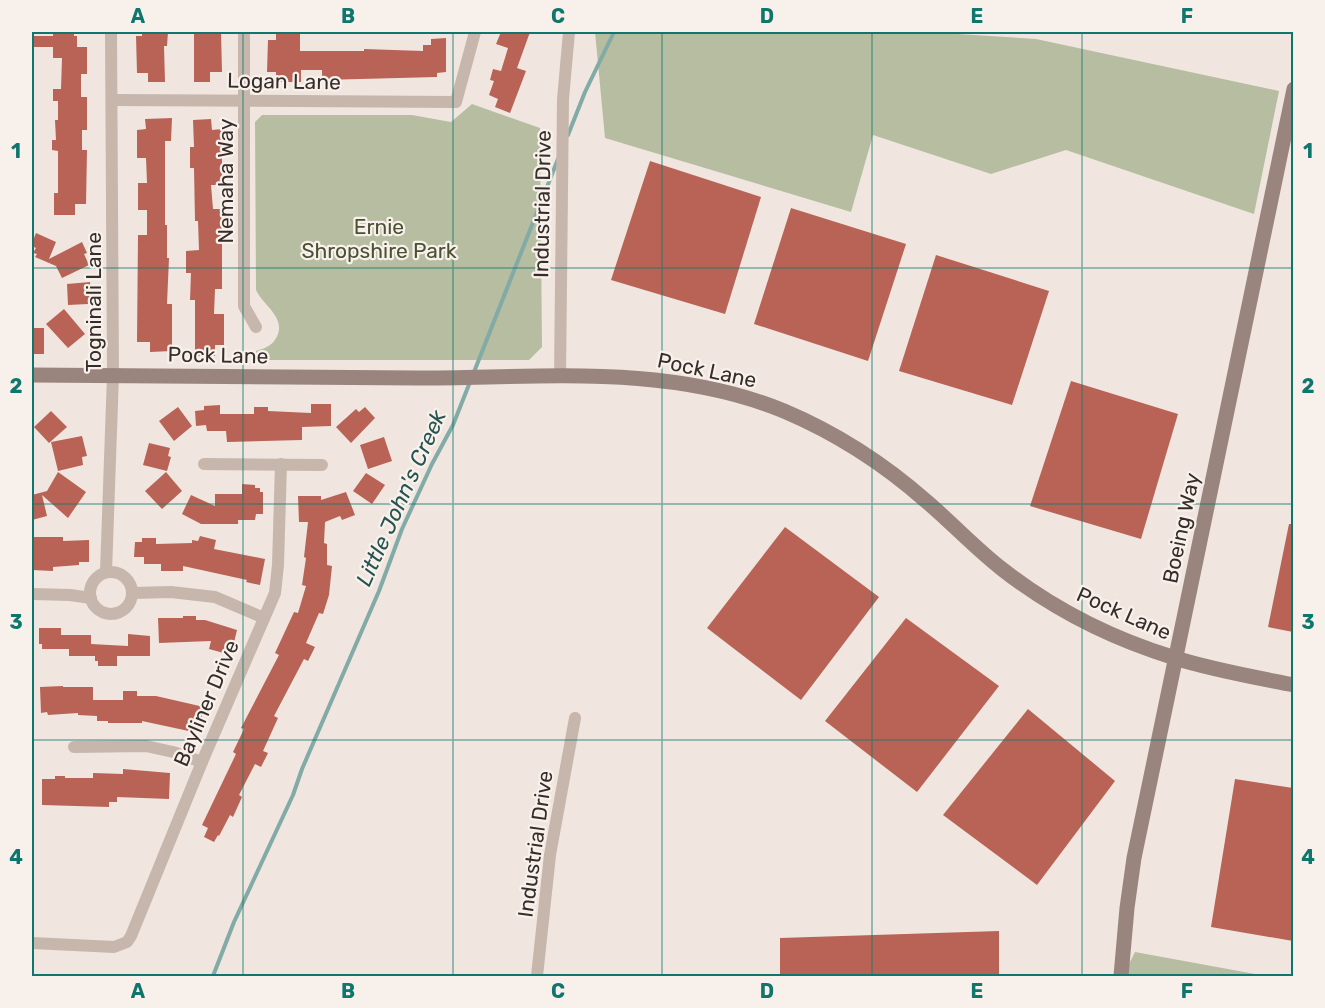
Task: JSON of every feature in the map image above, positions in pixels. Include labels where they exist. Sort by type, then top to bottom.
[{"type":"street","name":"Togninali Lane","points":[[106,572],[113,375],[111,32]]},
{"type":"street","name":"Nemaha Way","points":[[244,32],[244,306],[256,327]]},
{"type":"street","name":"Logan Lane","points":[[112,100],[456,102],[475,32]]},
{"type":"street","name":"Industrial Drive","points":[[560,377],[562,99],[569,32]]},
{"type":"street","name":"Boeing Way","points":[[1121,976],[1134,858],[1293,89]]},
{"type":"street","name":"Pock Lane","points":[[32,375],[453,378],[616,376],[676,381],[746,397],[803,420],[844,441],[904,482],[974,545],[1034,591],[1099,629],[1176,659],[1293,685]]},
{"type":"street","points":[[204,464],[322,465]]},
{"type":"street","name":"Bayliner Drive","points":[[32,942],[114,947],[127,942],[131,936],[202,762],[275,593],[281,464]]},
{"type":"street","points":[[106,572],[115,572],[127,580],[132,593],[124,609],[116,614],[106,614],[96,608],[90,598],[90,589],[96,578],[106,572]]},
{"type":"street","points":[[132,593],[171,592],[215,597],[264,618]]},
{"type":"street","points":[[32,594],[90,598]]},
{"type":"street","name":"Industrial Drive","points":[[537,976],[550,855],[575,718]]},
{"type":"street","points":[[75,747],[157,748],[202,762]]},
{"type":"green space","points":[[595,32],[926,32],[1036,39],[1279,91],[1254,214],[1066,150],[991,174],[873,135],[851,212],[605,138]]},
{"type":"green space","name":"Ernie Shropshire Park","points":[[472,104],[540,128],[542,347],[529,360],[257,360],[256,351],[272,343],[279,328],[276,316],[256,290],[255,122],[262,115],[412,115],[451,122]]},
{"type":"green space","points":[[1135,952],[1266,976],[1128,976],[1127,968]]},
{"type":"building","points":[[53,32],[74,32],[74,36],[77,36],[77,47],[87,47],[87,74],[81,74],[81,97],[87,97],[87,130],[82,130],[82,150],[87,150],[86,204],[75,204],[75,215],[54,215],[54,193],[58,193],[58,151],[52,150],[52,140],[56,140],[55,120],[58,120],[58,101],[53,101],[53,89],[61,89],[62,58],[53,58],[53,47],[32,47],[32,36],[53,36]]},
{"type":"building","points":[[142,32],[168,32],[167,46],[164,46],[165,82],[148,82],[148,73],[137,73],[136,36],[142,36]]},
{"type":"building","points":[[194,32],[221,32],[222,72],[210,72],[210,82],[194,82]]},
{"type":"building","points":[[276,32],[300,32],[300,51],[364,51],[364,49],[423,51],[423,45],[431,45],[431,39],[446,38],[446,72],[437,73],[437,77],[322,80],[322,70],[301,70],[301,82],[280,82],[280,76],[276,76],[276,72],[267,72],[268,40],[276,40]]},
{"type":"building","points":[[501,32],[530,32],[517,68],[526,71],[510,113],[495,107],[498,99],[489,95],[494,81],[490,80],[493,69],[501,71],[508,48],[496,44]]},
{"type":"building","points":[[172,118],[171,141],[165,141],[165,225],[167,225],[167,258],[169,258],[167,304],[172,304],[172,351],[150,352],[150,342],[137,342],[138,235],[147,235],[147,210],[138,210],[138,183],[147,183],[146,158],[137,158],[137,130],[146,129],[145,119]]},
{"type":"building","points":[[211,119],[212,130],[222,129],[222,185],[211,185],[213,209],[222,209],[222,289],[215,289],[214,314],[224,314],[224,345],[215,345],[215,356],[195,356],[195,300],[190,300],[191,273],[186,273],[186,251],[199,250],[198,221],[195,221],[194,168],[190,168],[190,147],[194,147],[193,120]]},
{"type":"building","points":[[650,161],[761,197],[725,314],[611,280]]},
{"type":"building","points":[[791,208],[906,244],[868,361],[754,324]]},
{"type":"building","points":[[36,233],[56,242],[49,259],[82,242],[89,265],[62,278],[56,266],[35,257],[37,254],[33,253],[36,248],[32,246],[32,243]]},
{"type":"building","points":[[936,255],[1049,291],[1012,405],[899,371]]},
{"type":"building","points":[[90,282],[92,302],[68,305],[67,284]]},
{"type":"building","points":[[64,309],[85,334],[68,348],[46,324]]},
{"type":"building","points":[[32,328],[44,328],[44,354],[32,354]]},
{"type":"building","points":[[1071,381],[1178,414],[1141,539],[1030,506]]},
{"type":"building","points":[[311,404],[331,404],[331,426],[302,427],[302,440],[227,442],[226,431],[207,431],[206,425],[196,426],[195,411],[204,410],[204,406],[220,405],[220,414],[254,414],[254,407],[268,407],[268,411],[311,413]]},
{"type":"building","points":[[178,407],[192,426],[174,441],[159,421]]},
{"type":"building","points":[[365,407],[375,418],[351,443],[336,427],[356,409],[359,412]]},
{"type":"building","points":[[51,411],[67,427],[49,443],[34,427]]},
{"type":"building","points":[[82,436],[87,456],[82,457],[83,465],[58,471],[51,442]]},
{"type":"building","points":[[384,437],[392,461],[368,469],[360,445]]},
{"type":"building","points":[[149,443],[170,448],[168,456],[171,457],[167,471],[143,465]]},
{"type":"building","points":[[58,472],[86,492],[68,518],[42,495],[47,516],[32,520],[32,495],[47,491]]},
{"type":"building","points":[[166,472],[182,491],[162,509],[145,491]]},
{"type":"building","points":[[366,473],[385,485],[372,504],[353,491]]},
{"type":"building","points":[[242,484],[255,485],[255,488],[260,488],[260,492],[263,492],[263,514],[256,514],[255,520],[238,520],[238,524],[201,524],[182,514],[191,495],[215,506],[215,494],[242,494]]},
{"type":"building","points":[[346,492],[355,515],[342,520],[340,516],[325,522],[324,543],[327,544],[327,565],[332,566],[329,595],[323,614],[319,613],[306,643],[315,647],[308,661],[304,659],[274,716],[278,718],[263,751],[268,753],[261,767],[255,764],[239,795],[242,797],[233,817],[230,815],[214,842],[204,837],[208,828],[202,825],[236,754],[233,752],[244,729],[241,728],[279,655],[275,653],[294,612],[298,613],[306,586],[302,585],[308,522],[299,522],[298,496],[321,496],[321,500]]},
{"type":"building","points":[[1289,524],[1293,524],[1293,632],[1268,627]]},
{"type":"building","points":[[785,527],[879,597],[801,700],[707,628]]},
{"type":"building","points":[[200,536],[216,540],[214,549],[265,559],[260,585],[183,566],[183,571],[161,571],[161,564],[144,564],[144,557],[134,557],[135,542],[142,542],[142,538],[156,538],[156,544],[192,543],[192,540],[198,541]]},
{"type":"building","points":[[32,537],[63,537],[63,541],[89,540],[89,562],[53,567],[53,571],[32,570]]},
{"type":"building","points":[[183,616],[196,616],[196,620],[205,620],[237,630],[231,655],[209,649],[211,641],[159,643],[158,618],[183,618]]},
{"type":"building","points":[[906,618],[999,686],[917,792],[825,721]]},
{"type":"building","points":[[39,628],[61,628],[61,635],[91,635],[91,644],[128,646],[128,634],[150,636],[150,656],[117,656],[117,666],[98,666],[95,656],[69,656],[69,649],[42,649],[42,644],[39,644]]},
{"type":"building","points":[[40,687],[93,687],[93,700],[123,700],[123,691],[137,691],[137,696],[156,696],[204,707],[198,733],[142,721],[142,723],[108,723],[108,721],[97,721],[97,716],[78,715],[78,713],[48,715],[47,712],[41,713]]},
{"type":"building","points":[[1028,709],[1115,781],[1037,885],[943,815]]},
{"type":"building","points":[[123,769],[170,773],[169,799],[117,797],[117,802],[109,802],[109,807],[42,805],[42,779],[55,779],[55,776],[93,778],[93,773],[123,774]]},
{"type":"building","points":[[1235,779],[1293,788],[1293,941],[1211,927]]},
{"type":"building","points":[[999,931],[999,976],[780,976],[780,938]]},
{"type":"waterway","name":"Little John's Creek","points":[[568,135],[585,92],[614,32]]},
{"type":"waterway","name":"Little John's Creek","points":[[474,372],[558,159]]},
{"type":"waterway","name":"Little John's Creek","points":[[213,976],[234,922],[293,795],[302,769],[379,591],[402,529],[453,425],[470,382]]}]
